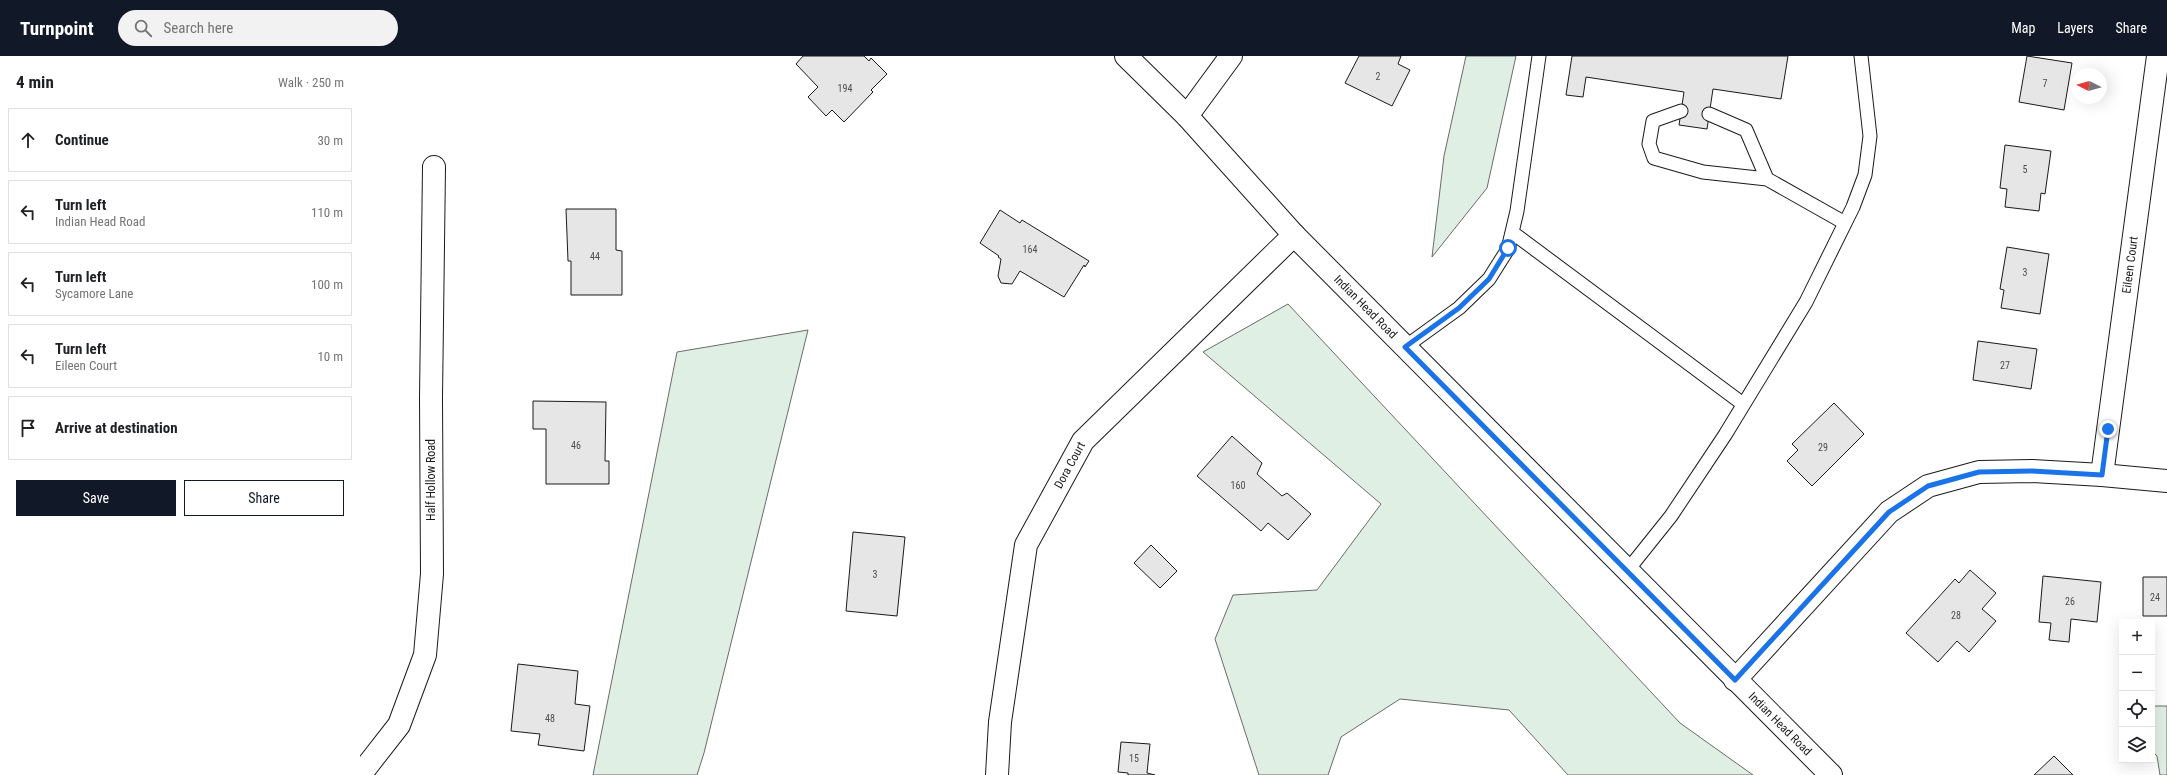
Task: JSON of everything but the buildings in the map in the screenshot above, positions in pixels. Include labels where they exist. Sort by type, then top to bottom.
[{"type":"street","name":"Indian Head Road","points":[[1126,56],[1187,116],[1294,235],[1831,775]]},
{"type":"street","points":[[1187,116],[1231,56]]},
{"type":"street","name":"Eileen Court","points":[[2102,475],[2158,56]]},
{"type":"street","name":"Half Hollow Road","points":[[360,775],[399,725],[425,655],[432,574],[431,398],[434,167]]},
{"type":"street","name":"Dora Court","points":[[997,775],[1000,722],[1026,545],[1083,441],[1294,235]]},
{"type":"street","points":[[1735,680],[1889,512],[1928,486],[1979,472],[2032,471],[2167,481]]},
{"type":"lane","points":[[1405,347],[1459,308],[1489,279],[1508,248],[1513,233],[1539,56]]},
{"type":"lane","points":[[1627,571],[1671,516],[1743,404],[1806,302],[1845,223],[1865,175],[1868,157],[1870,136],[1861,56]]},
{"type":"lane","points":[[1681,111],[1653,121],[1648,144],[1654,158],[1703,172],[1767,179],[1845,223]]},
{"type":"lane","points":[[1709,114],[1746,130],[1767,179]]},
{"type":"lane","points":[[1513,233],[1743,404]]},
{"type":"green space","points":[[1466,56],[1516,56],[1487,188],[1432,257],[1444,156]]},
{"type":"green space","points":[[1288,304],[1680,723],[1753,775],[1568,775],[1509,710],[1400,699],[1341,737],[1328,775],[1259,775],[1215,639],[1233,595],[1317,590],[1381,504],[1203,352]]},
{"type":"green space","points":[[808,330],[704,753],[697,775],[593,775],[677,352]]},
{"type":"green space","points":[[2155,706],[2167,706],[2167,775],[2160,775],[2157,756],[2155,754]]},
{"type":"route","points":[[1508,248],[1489,279],[1459,308],[1405,347],[1735,680],[1889,512],[1928,486],[1979,472],[2032,471],[2102,475],[2108,429]]}]
